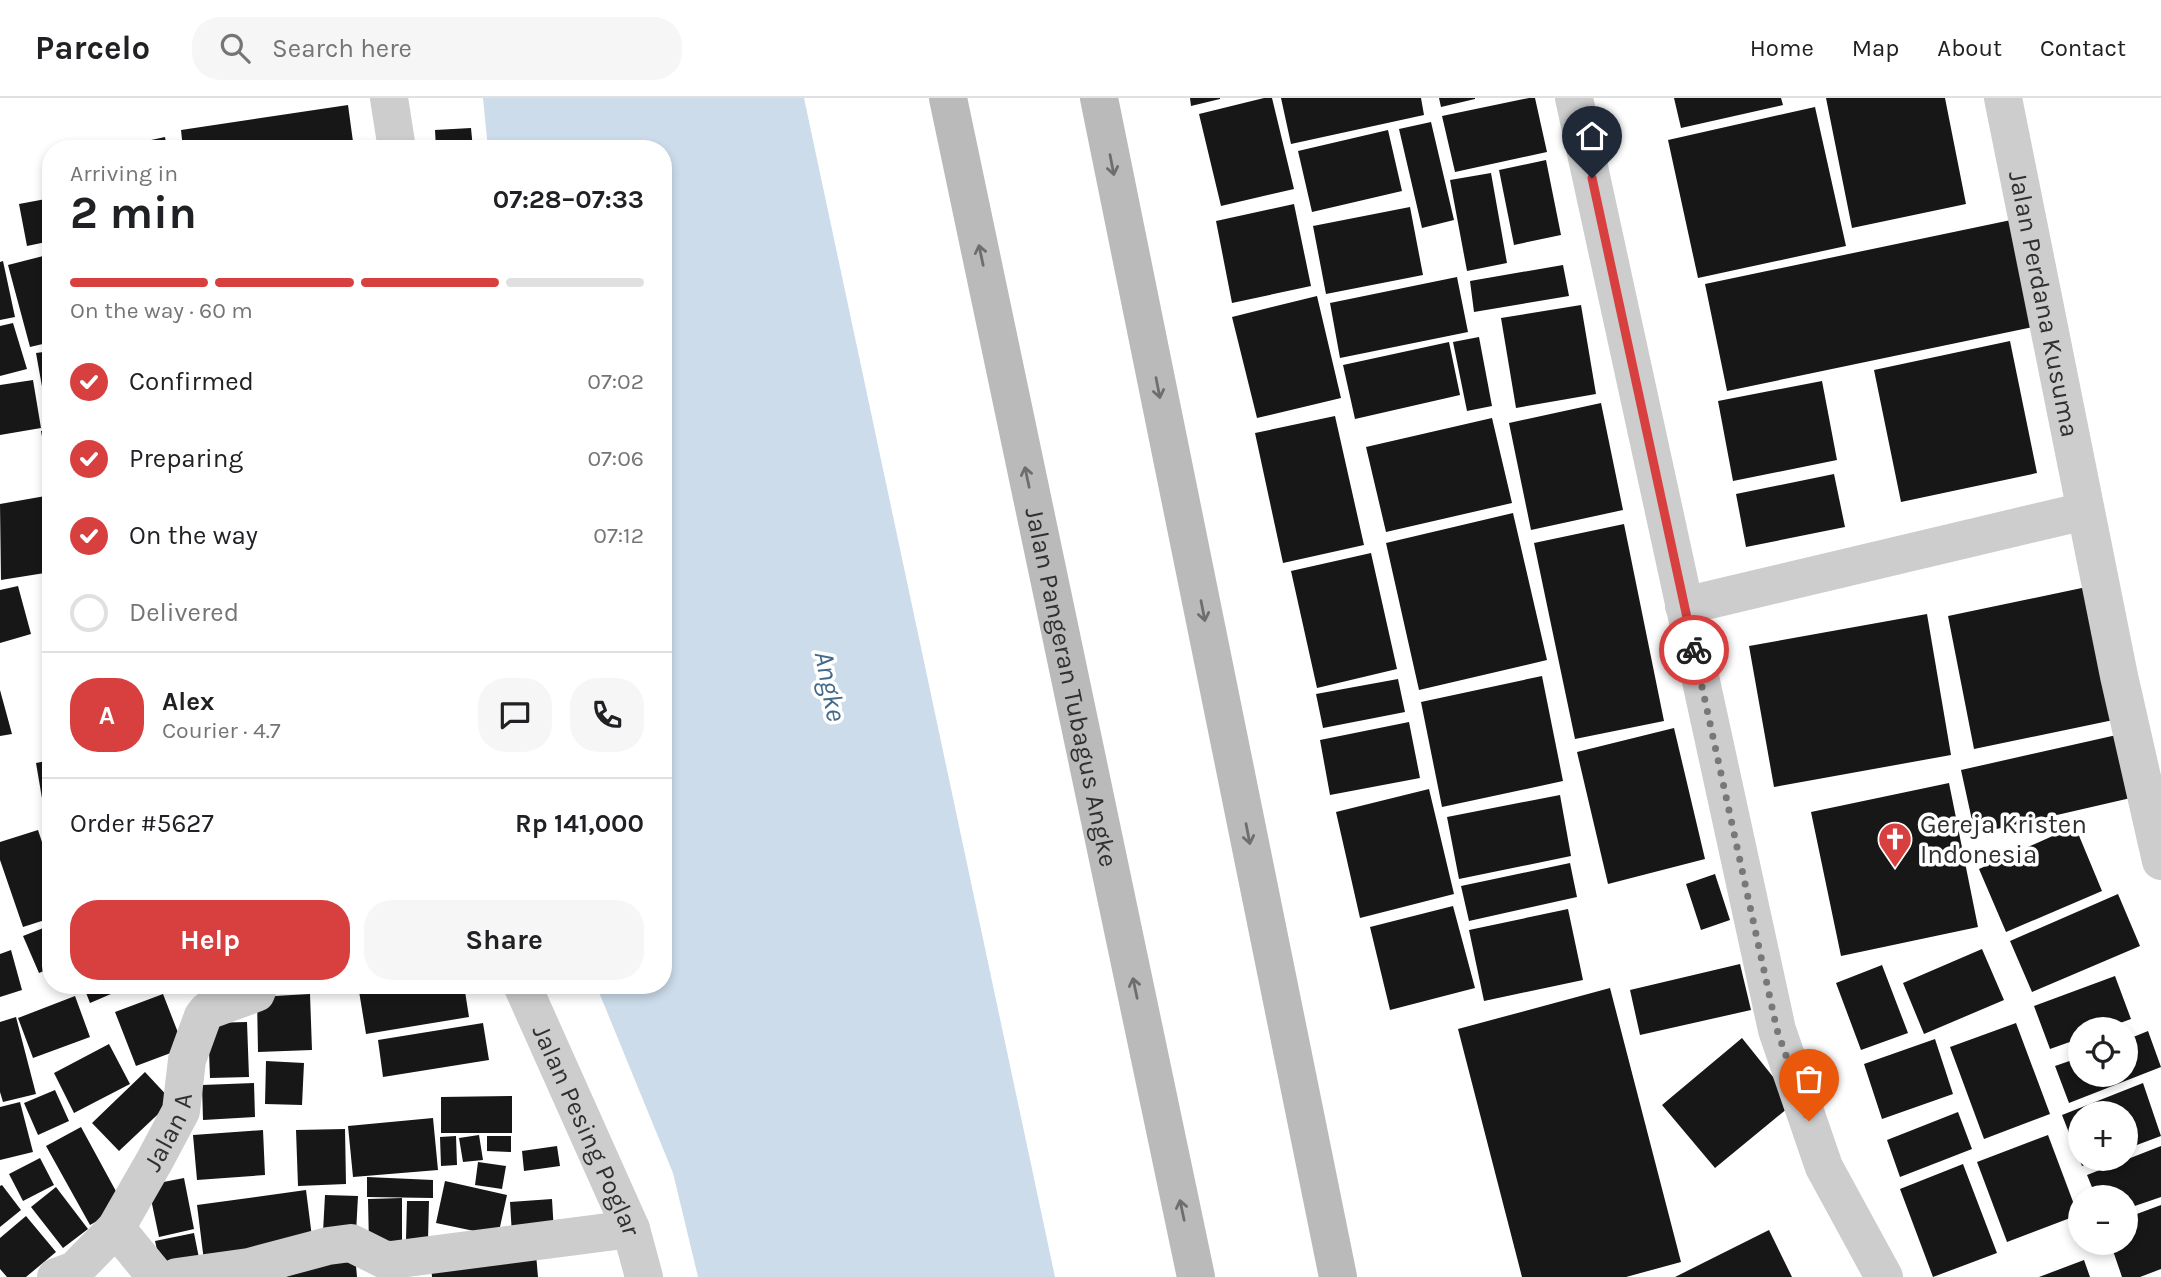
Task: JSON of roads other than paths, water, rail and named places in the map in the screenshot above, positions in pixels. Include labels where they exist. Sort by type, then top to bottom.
[{"type":"main road","name":"Jalan Pangeran Tubagus Angke","points":[[947,98],[1196,1277]]},
{"type":"main road","points":[[1099,98],[1338,1277]]},
{"type":"street","points":[[389,98],[396,140]]},
{"type":"street","points":[[1574,98],[1777,1030],[1825,1167],[1884,1277]]},
{"type":"street","name":"Jalan Perdana Kusuma","points":[[2003,98],[2085,511],[2161,861]]},
{"type":"street","points":[[1684,606],[2085,511]]},
{"type":"street","name":"Jalan A","points":[[56,1277],[75,1270],[116,1228],[181,1111],[187,1060],[200,1021],[207,1012],[253,994]]},
{"type":"street","name":"Jalan Pesing Poglar","points":[[526,994],[631,1229],[645,1277]]},
{"type":"street","points":[[116,1228],[156,1277]]},
{"type":"street","points":[[177,1277],[249,1267],[328,1246],[351,1243],[383,1259],[423,1267],[631,1229]]},
{"type":"water","name":"Angke","points":[[483,98],[804,98],[1055,1277],[698,1277],[673,1173],[600,994],[672,994],[672,140],[487,140]]},
{"type":"place","name":"Gereja Kristen Indonesia","points":[[1895,869]]}]
